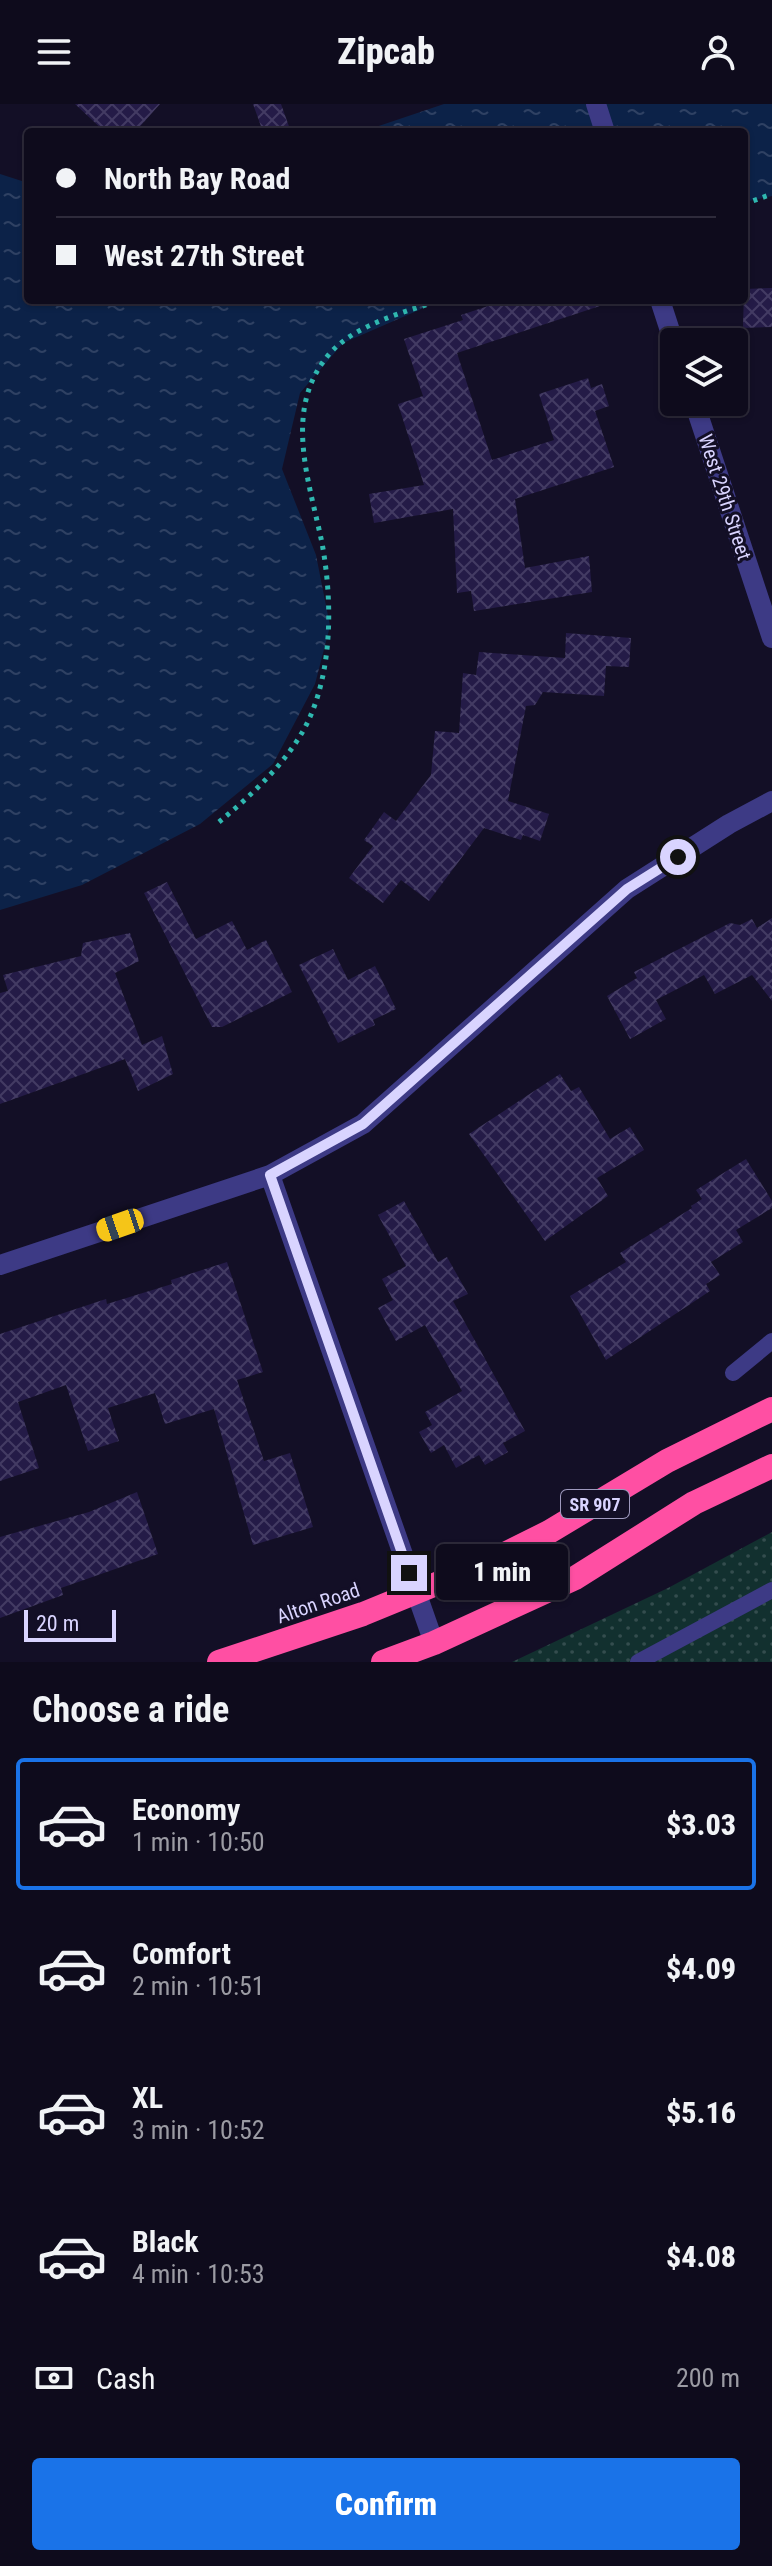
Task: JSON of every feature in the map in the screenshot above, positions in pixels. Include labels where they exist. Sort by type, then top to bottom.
[{"type":"highway","name":"Alton Road","points":[[219,1662],[416,1594],[549,1532],[667,1461],[772,1409]]},
{"type":"highway","name":"SR 907","points":[[383,1662],[434,1643],[575,1578],[694,1503],[772,1466]]},
{"type":"street","points":[[596,104],[604,128]]},
{"type":"street","points":[[661,304],[669,328]]},
{"type":"street","name":"West 29th Street","points":[[699,416],[772,638]]},
{"type":"street","points":[[0,1265],[270,1175],[363,1124],[627,889],[729,824],[772,801]]},
{"type":"street","points":[[270,1175],[434,1643]]},
{"type":"lane","points":[[733,1373],[772,1341]]},
{"type":"lane","points":[[638,1662],[772,1590]]},
{"type":"path","points":[[748,203],[772,194]]},
{"type":"path","points":[[219,822],[274,768],[310,718],[318,691],[329,610],[321,541],[302,456],[305,403],[313,381],[331,352],[345,339],[432,304]]},
{"type":"green space","points":[[772,1532],[772,1662],[512,1662],[668,1588]]},
{"type":"water","points":[[444,104],[772,104],[772,196],[748,201],[748,128],[373,128]]},
{"type":"water","points":[[0,174],[24,182],[24,304],[433,304],[343,343],[300,393],[282,469],[316,555],[330,626],[315,684],[273,764],[200,824],[82,885],[0,910]]},
{"type":"building","points":[[75,104],[160,104],[139,128],[101,128]]},
{"type":"building","points":[[253,104],[281,104],[290,128],[262,128]]},
{"type":"building","points":[[772,288],[772,327],[743,328],[744,304],[748,304],[748,289]]},
{"type":"building","points":[[494,304],[603,304],[457,353],[492,460],[554,440],[539,394],[588,378],[591,388],[602,384],[609,406],[595,411],[614,467],[515,499],[525,568],[589,556],[592,592],[474,611],[471,591],[457,593],[453,509],[374,523],[369,494],[424,485],[398,404],[423,396],[404,339],[463,320],[461,315]]},
{"type":"building","points":[[566,633],[631,638],[629,667],[606,666],[604,696],[543,692],[535,705],[526,706],[508,801],[549,814],[540,841],[523,835],[521,840],[484,828],[429,901],[401,880],[383,903],[349,878],[373,846],[364,840],[384,812],[396,821],[431,775],[435,731],[459,733],[463,673],[476,675],[479,652],[565,658]]},
{"type":"building","points":[[167,882],[196,939],[232,921],[247,950],[266,940],[292,992],[222,1027],[212,1027],[144,893]]},
{"type":"building","points":[[772,918],[772,1001],[752,975],[715,994],[704,975],[656,1000],[666,1019],[630,1039],[607,996],[637,978],[634,972],[730,923],[740,925],[752,919],[757,928]]},
{"type":"building","points":[[130,933],[139,961],[115,973],[142,1045],[162,1036],[173,1074],[138,1091],[125,1059],[0,1104],[0,993],[8,991],[3,975],[81,956],[83,943]]},
{"type":"building","points":[[333,949],[348,980],[375,966],[396,1009],[373,1020],[375,1025],[338,1043],[299,965]]},
{"type":"building","points":[[560,1074],[571,1091],[579,1087],[610,1139],[630,1127],[644,1150],[597,1178],[608,1196],[545,1241],[469,1134]]},
{"type":"building","points":[[746,1159],[772,1201],[772,1208],[736,1230],[743,1242],[711,1262],[720,1275],[706,1284],[710,1291],[606,1360],[570,1296],[626,1262],[620,1253],[692,1208],[702,1199],[696,1190]]},
{"type":"building","points":[[404,1201],[438,1262],[447,1257],[468,1294],[453,1301],[525,1431],[503,1443],[508,1452],[485,1465],[479,1455],[456,1468],[444,1445],[431,1453],[419,1432],[432,1425],[425,1412],[462,1391],[425,1325],[396,1341],[378,1308],[393,1300],[382,1279],[406,1266],[378,1215]]},
{"type":"building","points":[[227,1262],[263,1372],[237,1380],[264,1461],[290,1453],[313,1527],[253,1545],[214,1409],[165,1424],[155,1393],[108,1408],[119,1441],[88,1451],[66,1385],[18,1402],[39,1468],[0,1481],[0,1334],[106,1299],[107,1304],[172,1284],[171,1280]]},
{"type":"building","points":[[137,1492],[158,1554],[61,1588],[63,1595],[0,1618],[0,1537],[89,1512]]},
{"type":"route","points":[[409,1573],[270,1175],[363,1124],[440,1059],[627,889],[678,857]]}]
